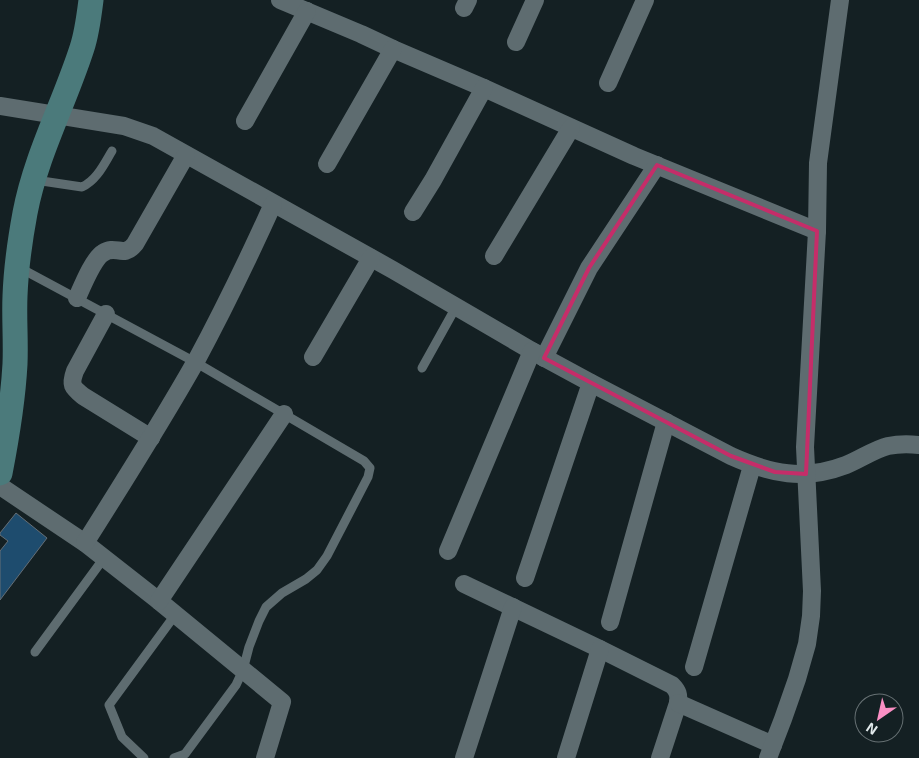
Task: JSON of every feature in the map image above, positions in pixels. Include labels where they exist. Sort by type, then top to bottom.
[{"type":"street","points":[[0,473],[10,419],[7,360],[17,266],[25,214],[32,180],[82,47],[91,0]]},
{"type":"street","points":[[280,0],[657,165],[818,231]]},
{"type":"street","points":[[516,42],[535,0]]},
{"type":"street","points":[[608,83],[645,0]]},
{"type":"street","points":[[678,703],[770,751],[797,679],[807,644],[812,591],[805,447],[818,231],[818,164],[840,0]]},
{"type":"street","points":[[245,121],[307,11]]},
{"type":"street","points":[[327,164],[393,49]]},
{"type":"street","points":[[413,212],[484,88]]},
{"type":"street","points":[[0,106],[124,126],[153,136],[538,354],[752,466],[775,472],[806,474],[824,472],[888,446],[919,445]]},
{"type":"street","points":[[494,256],[571,128]]},
{"type":"street","points":[[77,298],[102,253],[111,249],[124,252],[131,250],[186,155]]},
{"type":"street","points":[[448,551],[538,354],[589,268],[657,165]]},
{"type":"street","points":[[85,543],[130,473],[195,362],[239,277],[273,204]]},
{"type":"street","points":[[313,357],[371,258]]},
{"type":"street","points":[[106,314],[74,371],[71,381],[74,388],[83,396],[151,438]]},
{"type":"street","points":[[525,578],[591,383]]},
{"type":"street","points":[[159,601],[284,414]]},
{"type":"street","points":[[610,622],[666,422]]},
{"type":"street","points":[[694,667],[752,466]]},
{"type":"street","points":[[0,486],[85,543],[282,702],[265,758]]},
{"type":"street","points":[[464,584],[672,685],[677,690],[679,696],[678,703],[660,758]]},
{"type":"street","points":[[464,758],[513,607]]},
{"type":"street","points":[[566,758],[600,649]]},
{"type":"lane","points":[[32,180],[82,187],[89,184],[112,151]]},
{"type":"lane","points":[[17,266],[195,362],[364,461],[370,468],[368,477],[327,556],[317,570],[282,593],[266,607],[259,621],[243,670],[236,685],[185,754],[174,758]]},
{"type":"lane","points":[[422,368],[456,307]]},
{"type":"lane","points":[[35,652],[104,558]]},
{"type":"lane","points":[[144,758],[122,738],[108,705],[175,615]]},
{"type":"highlighted area","points":[[657,165],[817,231],[806,474],[775,472],[731,456],[544,358],[589,268]]},
{"type":"building","points":[[16,513],[47,538],[0,600],[0,551],[8,541],[0,533]]}]
